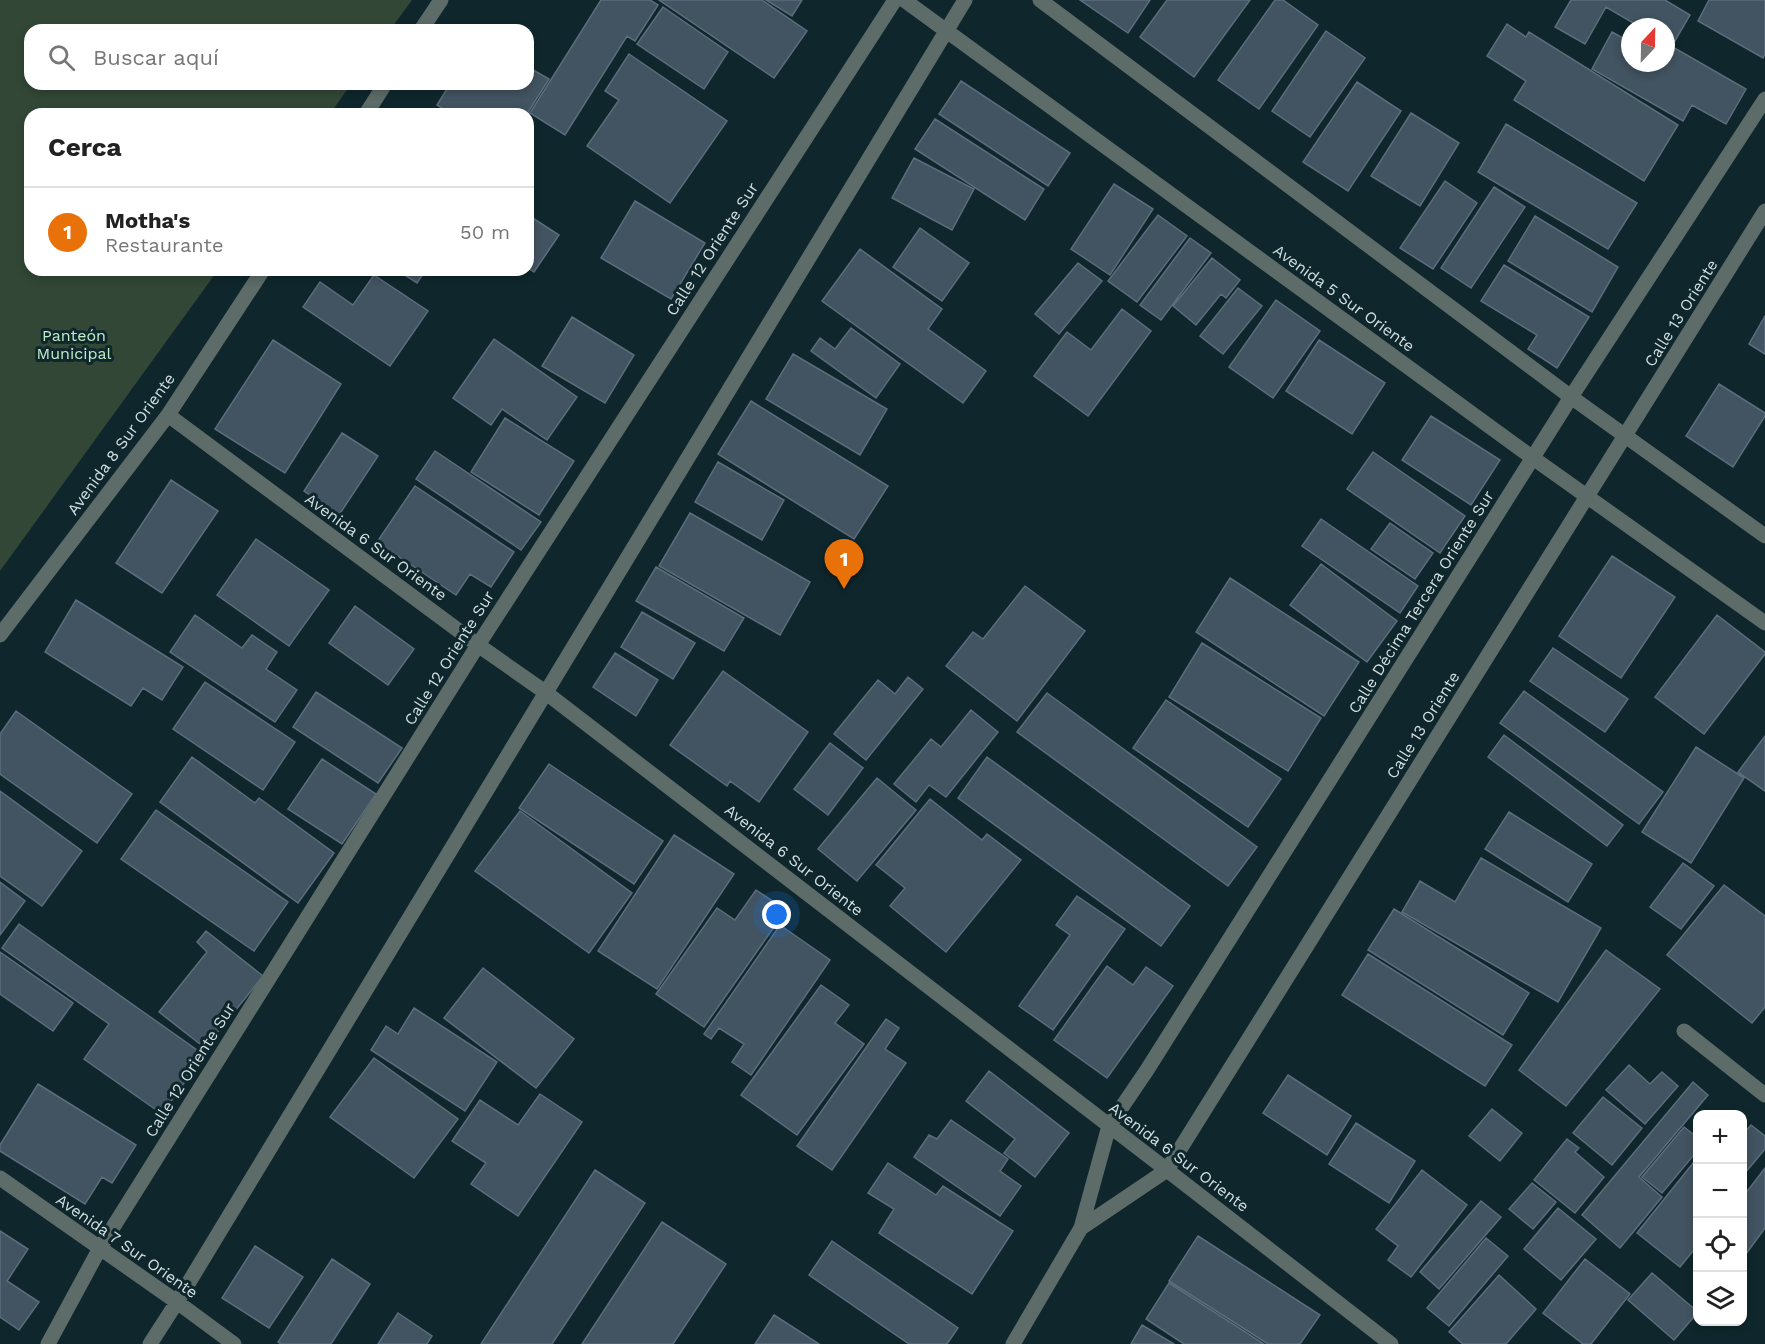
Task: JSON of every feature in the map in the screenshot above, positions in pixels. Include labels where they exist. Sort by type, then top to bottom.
[{"type":"street","points":[[425,24],[441,0]]},
{"type":"street","name":"Calle 12 Oriente Sur","points":[[48,1344],[100,1248],[478,645],[895,0]]},
{"type":"street","name":"Avenida 5 Sur Oriente","points":[[904,0],[1533,458],[1765,623]]},
{"type":"street","points":[[150,1344],[965,0]]},
{"type":"street","points":[[1040,0],[1571,397],[1765,536]]},
{"type":"street","points":[[370,108],[381,90]]},
{"type":"street","name":"Calle Décima Tercera Oriente Sur","points":[[1109,1126],[1160,1050],[1571,397],[1765,99]]},
{"type":"street","name":"Calle 13 Oriente","points":[[1081,1228],[1167,1170],[1765,211]]},
{"type":"street","name":"Avenida 8 Sur Oriente","points":[[0,635],[168,415],[259,276]]},
{"type":"street","name":"Avenida 6 Sur Oriente","points":[[168,415],[478,645],[546,692],[1391,1344]]},
{"type":"street","points":[[1684,1031],[1765,1095]]},
{"type":"street","name":"Calle 13 Oriente","points":[[1013,1344],[1081,1228],[1109,1126]]},
{"type":"street","name":"Avenida 7 Sur Oriente","points":[[0,1178],[234,1344]]},
{"type":"green space","name":"Panteón Municipal","points":[[0,0],[412,0],[394,24],[24,24],[24,90],[347,90],[334,108],[24,108],[24,276],[214,276],[0,571]]},
{"type":"building","points":[[601,0],[650,0],[658,5],[635,41],[627,36],[565,135],[534,116],[533,108]]},
{"type":"building","points":[[659,0],[762,0],[807,31],[774,78]]},
{"type":"building","points":[[766,0],[802,0],[792,16]]},
{"type":"building","points":[[1080,0],[1150,0],[1128,33]]},
{"type":"building","points":[[1167,0],[1250,0],[1194,77],[1140,37]]},
{"type":"building","points":[[1275,0],[1283,0],[1318,25],[1259,109],[1218,80]]},
{"type":"building","points":[[1571,0],[1665,0],[1690,15],[1675,41],[1675,18],[1625,18],[1606,7],[1585,44],[1555,27]]},
{"type":"building","points":[[1709,0],[1765,0],[1765,54],[1763,58],[1698,21]]},
{"type":"building","points":[[663,7],[728,52],[704,89],[637,44]]},
{"type":"building","points":[[1507,24],[1526,37],[1529,32],[1678,125],[1644,181],[1514,100],[1526,81],[1487,56]]},
{"type":"building","points":[[1326,31],[1365,58],[1310,137],[1272,111]]},
{"type":"building","points":[[1612,32],[1621,37],[1621,72],[1675,72],[1675,48],[1746,89],[1726,124],[1692,105],[1683,121],[1592,69]]},
{"type":"building","points":[[629,54],[727,121],[670,203],[587,146],[619,100],[605,91]]},
{"type":"building","points":[[534,70],[549,79],[531,108],[442,108],[437,105],[446,90],[534,90]]},
{"type":"building","points":[[961,81],[1070,153],[1048,186],[939,114]]},
{"type":"building","points":[[1357,82],[1401,111],[1348,191],[1303,162]]},
{"type":"building","points":[[1411,113],[1459,143],[1420,206],[1371,176]]},
{"type":"building","points":[[935,119],[1044,189],[1025,220],[915,149]]},
{"type":"building","points":[[1506,124],[1637,203],[1608,249],[1478,172]]},
{"type":"building","points":[[914,158],[974,189],[952,230],[892,198]]},
{"type":"building","points":[[1445,181],[1477,203],[1433,269],[1400,248]]},
{"type":"building","points":[[1114,184],[1153,209],[1110,275],[1071,249]]},
{"type":"building","points":[[1494,187],[1525,207],[1471,288],[1441,268]]},
{"type":"building","points":[[635,201],[705,243],[671,299],[601,258]]},
{"type":"building","points":[[1158,215],[1187,236],[1137,302],[1108,281]]},
{"type":"building","points":[[1535,216],[1618,267],[1592,312],[1508,261]]},
{"type":"building","points":[[534,219],[559,235],[534,272]]},
{"type":"building","points":[[920,228],[969,263],[942,301],[893,267]]},
{"type":"building","points":[[1190,238],[1211,253],[1161,320],[1140,305]]},
{"type":"building","points":[[860,249],[942,309],[928,329],[986,371],[963,403],[822,301]]},
{"type":"building","points":[[1212,258],[1240,280],[1226,298],[1221,294],[1196,325],[1173,306]]},
{"type":"building","points":[[1078,263],[1102,281],[1059,334],[1035,314]]},
{"type":"building","points":[[1504,265],[1589,317],[1557,368],[1528,349],[1537,335],[1481,301]]},
{"type":"building","points":[[376,276],[428,311],[390,366],[303,307],[320,282],[353,305]]},
{"type":"building","points":[[406,276],[422,276],[417,283]]},
{"type":"building","points":[[1238,288],[1262,306],[1223,354],[1200,336]]},
{"type":"building","points":[[1276,300],[1320,331],[1273,398],[1229,367]]},
{"type":"building","points":[[1122,309],[1151,331],[1088,416],[1034,376],[1067,332],[1091,350]]},
{"type":"building","points":[[1765,316],[1765,354],[1749,344]]},
{"type":"building","points":[[572,317],[634,355],[605,403],[542,366]]},
{"type":"building","points":[[851,328],[900,364],[876,398],[811,351],[820,338],[835,349]]},
{"type":"building","points":[[494,339],[577,397],[547,440],[502,409],[491,425],[453,398]]},
{"type":"building","points":[[273,340],[341,384],[285,473],[215,429]]},
{"type":"building","points":[[1319,340],[1385,383],[1352,434],[1286,391]]},
{"type":"building","points":[[793,354],[887,409],[860,455],[766,399]]},
{"type":"building","points":[[1719,384],[1765,413],[1733,467],[1686,436]]},
{"type":"building","points":[[751,401],[888,486],[854,539],[718,454]]},
{"type":"building","points":[[1431,416],[1500,460],[1471,505],[1402,460]]},
{"type":"building","points":[[505,418],[574,461],[539,515],[471,472]]},
{"type":"building","points":[[342,433],[378,456],[339,515],[304,491]]},
{"type":"building","points":[[435,451],[541,522],[521,550],[416,479]]},
{"type":"building","points":[[1373,452],[1465,516],[1440,553],[1347,489]]},
{"type":"building","points":[[718,462],[784,500],[762,540],[695,502]]},
{"type":"building","points":[[171,480],[218,511],[162,593],[116,563]]},
{"type":"building","points":[[415,486],[514,552],[491,587],[470,574],[456,595],[377,542]]},
{"type":"building","points":[[690,513],[810,582],[780,635],[659,566]]},
{"type":"building","points":[[1321,519],[1418,586],[1400,613],[1302,546]]},
{"type":"building","points":[[1390,523],[1433,553],[1415,579],[1371,549]]},
{"type":"building","points":[[256,539],[329,590],[289,646],[217,595]]},
{"type":"building","points":[[1612,556],[1675,597],[1621,678],[1559,636]]},
{"type":"building","points":[[1321,564],[1397,621],[1367,662],[1290,605]]},
{"type":"building","points":[[656,567],[744,618],[724,651],[636,601]]},
{"type":"building","points":[[1230,578],[1359,662],[1324,716],[1196,632]]},
{"type":"building","points":[[1025,586],[1085,631],[1017,721],[946,666],[973,632],[983,639]]},
{"type":"building","points":[[76,600],[183,667],[162,700],[143,688],[131,706],[45,652]]},
{"type":"building","points":[[355,606],[414,649],[388,685],[329,643]]},
{"type":"building","points":[[642,612],[695,643],[673,679],[621,647]]},
{"type":"building","points":[[195,615],[242,648],[252,635],[277,652],[266,669],[297,690],[275,722],[170,652]]},
{"type":"building","points":[[1717,615],[1765,654],[1704,734],[1655,697]]},
{"type":"building","points":[[1202,643],[1321,718],[1288,771],[1169,697]]},
{"type":"building","points":[[1553,648],[1628,699],[1605,732],[1530,681]]},
{"type":"building","points":[[615,653],[658,680],[636,716],[593,687]]},
{"type":"building","points":[[723,671],[808,732],[759,802],[730,781],[727,786],[670,745]]},
{"type":"building","points":[[908,677],[923,689],[866,760],[834,734],[878,680],[895,694]]},
{"type":"building","points":[[205,682],[295,742],[263,790],[173,729]]},
{"type":"building","points":[[1524,691],[1663,792],[1639,824],[1500,723]]},
{"type":"building","points":[[316,692],[402,748],[378,783],[293,727]]},
{"type":"building","points":[[1047,693],[1257,847],[1228,886],[1017,732]]},
{"type":"building","points":[[1166,700],[1281,779],[1248,827],[1133,748]]},
{"type":"building","points":[[971,710],[998,732],[946,797],[929,785],[916,802],[894,784],[931,739],[941,747]]},
{"type":"building","points":[[16,711],[132,794],[97,843],[0,774],[0,734]]},
{"type":"building","points":[[1504,735],[1623,825],[1607,846],[1488,757]]},
{"type":"building","points":[[1765,736],[1765,791],[1738,772]]},
{"type":"building","points":[[830,743],[863,768],[828,815],[794,789]]},
{"type":"building","points":[[1696,747],[1744,778],[1691,863],[1642,832]]},
{"type":"building","points":[[192,757],[255,803],[259,798],[334,853],[298,903],[160,802]]},
{"type":"building","points":[[987,757],[1190,906],[1161,946],[958,798]]},
{"type":"building","points":[[322,759],[376,794],[342,844],[288,809]]},
{"type":"building","points":[[549,764],[663,841],[634,884],[519,808]]},
{"type":"building","points":[[877,778],[916,810],[857,881],[818,849]]},
{"type":"building","points":[[0,791],[82,851],[42,906],[0,876]]},
{"type":"building","points":[[930,799],[982,840],[987,834],[1021,860],[946,952],[890,906],[905,888],[876,865]]},
{"type":"building","points":[[156,810],[288,902],[254,951],[121,859]]},
{"type":"building","points":[[520,811],[632,893],[589,953],[475,871]]},
{"type":"building","points":[[1509,812],[1592,864],[1568,902],[1485,849]]},
{"type":"building","points":[[674,835],[734,874],[657,989],[598,951]]},
{"type":"building","points":[[1481,858],[1601,928],[1558,1002],[1402,912],[1420,881],[1455,902]]},
{"type":"building","points":[[1683,863],[1714,886],[1681,929],[1650,907]]},
{"type":"building","points":[[0,882],[25,901],[0,935]]},
{"type":"building","points":[[1724,885],[1765,916],[1765,1007],[1752,1023],[1667,955]]},
{"type":"building","points":[[756,890],[786,910],[704,1027],[656,994],[717,908],[735,920]]},
{"type":"building","points":[[1077,896],[1125,929],[1053,1030],[1019,1006],[1070,935],[1056,925]]},
{"type":"building","points":[[1394,909],[1529,993],[1503,1035],[1368,950]]},
{"type":"building","points":[[19,924],[204,1055],[162,1114],[84,1059],[109,1024],[2,948]]},
{"type":"building","points":[[780,925],[830,960],[751,1075],[732,1062],[744,1044],[719,1028],[711,1039],[704,1034]]},
{"type":"building","points":[[206,931],[263,976],[205,1048],[159,1012],[207,952],[197,942]]},
{"type":"building","points":[[1606,950],[1660,989],[1566,1106],[1519,1070]]},
{"type":"building","points":[[0,952],[73,1003],[53,1031],[0,994]]},
{"type":"building","points":[[1368,954],[1512,1045],[1485,1086],[1342,995]]},
{"type":"building","points":[[1107,966],[1133,985],[1146,967],[1173,986],[1107,1078],[1054,1040]]},
{"type":"building","points":[[483,968],[574,1039],[536,1088],[444,1018]]},
{"type":"building","points":[[821,985],[849,1005],[835,1023],[864,1044],[797,1135],[741,1095]]},
{"type":"building","points":[[414,1008],[497,1062],[465,1111],[371,1050],[386,1026],[398,1034]]},
{"type":"building","points":[[886,1019],[899,1028],[885,1049],[906,1063],[832,1170],[797,1146]]},
{"type":"building","points":[[374,1058],[458,1119],[414,1178],[330,1117]]},
{"type":"building","points":[[1629,1065],[1650,1084],[1662,1072],[1678,1086],[1645,1124],[1606,1090]]},
{"type":"building","points":[[989,1071],[1069,1133],[1035,1177],[1004,1153],[1015,1139],[966,1101]]},
{"type":"building","points":[[1288,1075],[1351,1116],[1327,1155],[1263,1113]]},
{"type":"building","points":[[1693,1082],[1708,1095],[1693,1110],[1639,1177],[1662,1197],[1620,1248],[1582,1215]]},
{"type":"building","points":[[38,1084],[136,1145],[112,1183],[102,1177],[85,1204],[0,1151],[0,1145]]},
{"type":"building","points":[[540,1094],[582,1122],[518,1216],[471,1184],[486,1163],[452,1141],[480,1100],[518,1125]]},
{"type":"building","points":[[1603,1097],[1642,1128],[1612,1165],[1573,1133]]},
{"type":"building","points":[[1492,1109],[1522,1133],[1500,1161],[1469,1136]]},
{"type":"building","points":[[951,1120],[1008,1159],[1000,1171],[1021,1186],[1000,1216],[914,1157],[929,1135],[937,1139]]},
{"type":"building","points":[[1356,1123],[1415,1161],[1389,1203],[1329,1164]]},
{"type":"building","points":[[1751,1125],[1765,1136],[1765,1149],[1747,1171],[1747,1164],[1747,1129]]},
{"type":"building","points":[[1684,1127],[1693,1134],[1693,1156],[1662,1193],[1642,1177]]},
{"type":"building","points":[[1567,1139],[1579,1148],[1575,1152],[1604,1177],[1575,1213],[1534,1180]]},
{"type":"building","points":[[888,1163],[936,1195],[943,1186],[1013,1231],[972,1294],[879,1233],[894,1209],[868,1193]]},
{"type":"building","points":[[1693,1163],[1693,1251],[1680,1267],[1637,1233]]},
{"type":"building","points":[[1765,1168],[1765,1228],[1747,1253],[1747,1218],[1747,1191]]},
{"type":"building","points":[[595,1170],[645,1203],[552,1344],[481,1344]]},
{"type":"building","points":[[1422,1170],[1467,1205],[1411,1277],[1388,1260],[1398,1246],[1376,1229]]},
{"type":"building","points":[[1532,1183],[1556,1202],[1533,1229],[1509,1209]]},
{"type":"building","points":[[1481,1201],[1501,1217],[1439,1289],[1420,1272]]},
{"type":"building","points":[[1558,1208],[1596,1239],[1561,1280],[1524,1249]]},
{"type":"building","points":[[662,1222],[726,1264],[673,1344],[582,1344]]},
{"type":"building","points":[[0,1231],[28,1249],[7,1281],[39,1302],[19,1330],[0,1317]]},
{"type":"building","points":[[1198,1236],[1320,1315],[1300,1344],[1268,1344],[1169,1281]]},
{"type":"building","points":[[1486,1238],[1508,1256],[1449,1326],[1427,1308]]},
{"type":"building","points":[[832,1241],[958,1328],[947,1344],[909,1344],[809,1275]]},
{"type":"building","points":[[255,1246],[303,1277],[269,1328],[222,1298]]},
{"type":"building","points":[[332,1259],[370,1284],[331,1344],[281,1344],[278,1342]]},
{"type":"building","points":[[1585,1259],[1630,1294],[1591,1344],[1583,1344],[1543,1313]]},
{"type":"building","points":[[1652,1273],[1693,1308],[1693,1318],[1674,1340],[1628,1300]]},
{"type":"building","points":[[1499,1275],[1536,1309],[1506,1344],[1463,1344],[1449,1332]]},
{"type":"building","points":[[1169,1283],[1264,1344],[1184,1344],[1146,1319]]},
{"type":"building","points":[[398,1313],[432,1336],[427,1344],[378,1344]]},
{"type":"building","points":[[774,1315],[819,1344],[755,1344]]},
{"type":"building","points":[[1142,1325],[1174,1344],[1131,1344]]},
{"type":"place","name":"Motha's","points":[[844,589]]}]
